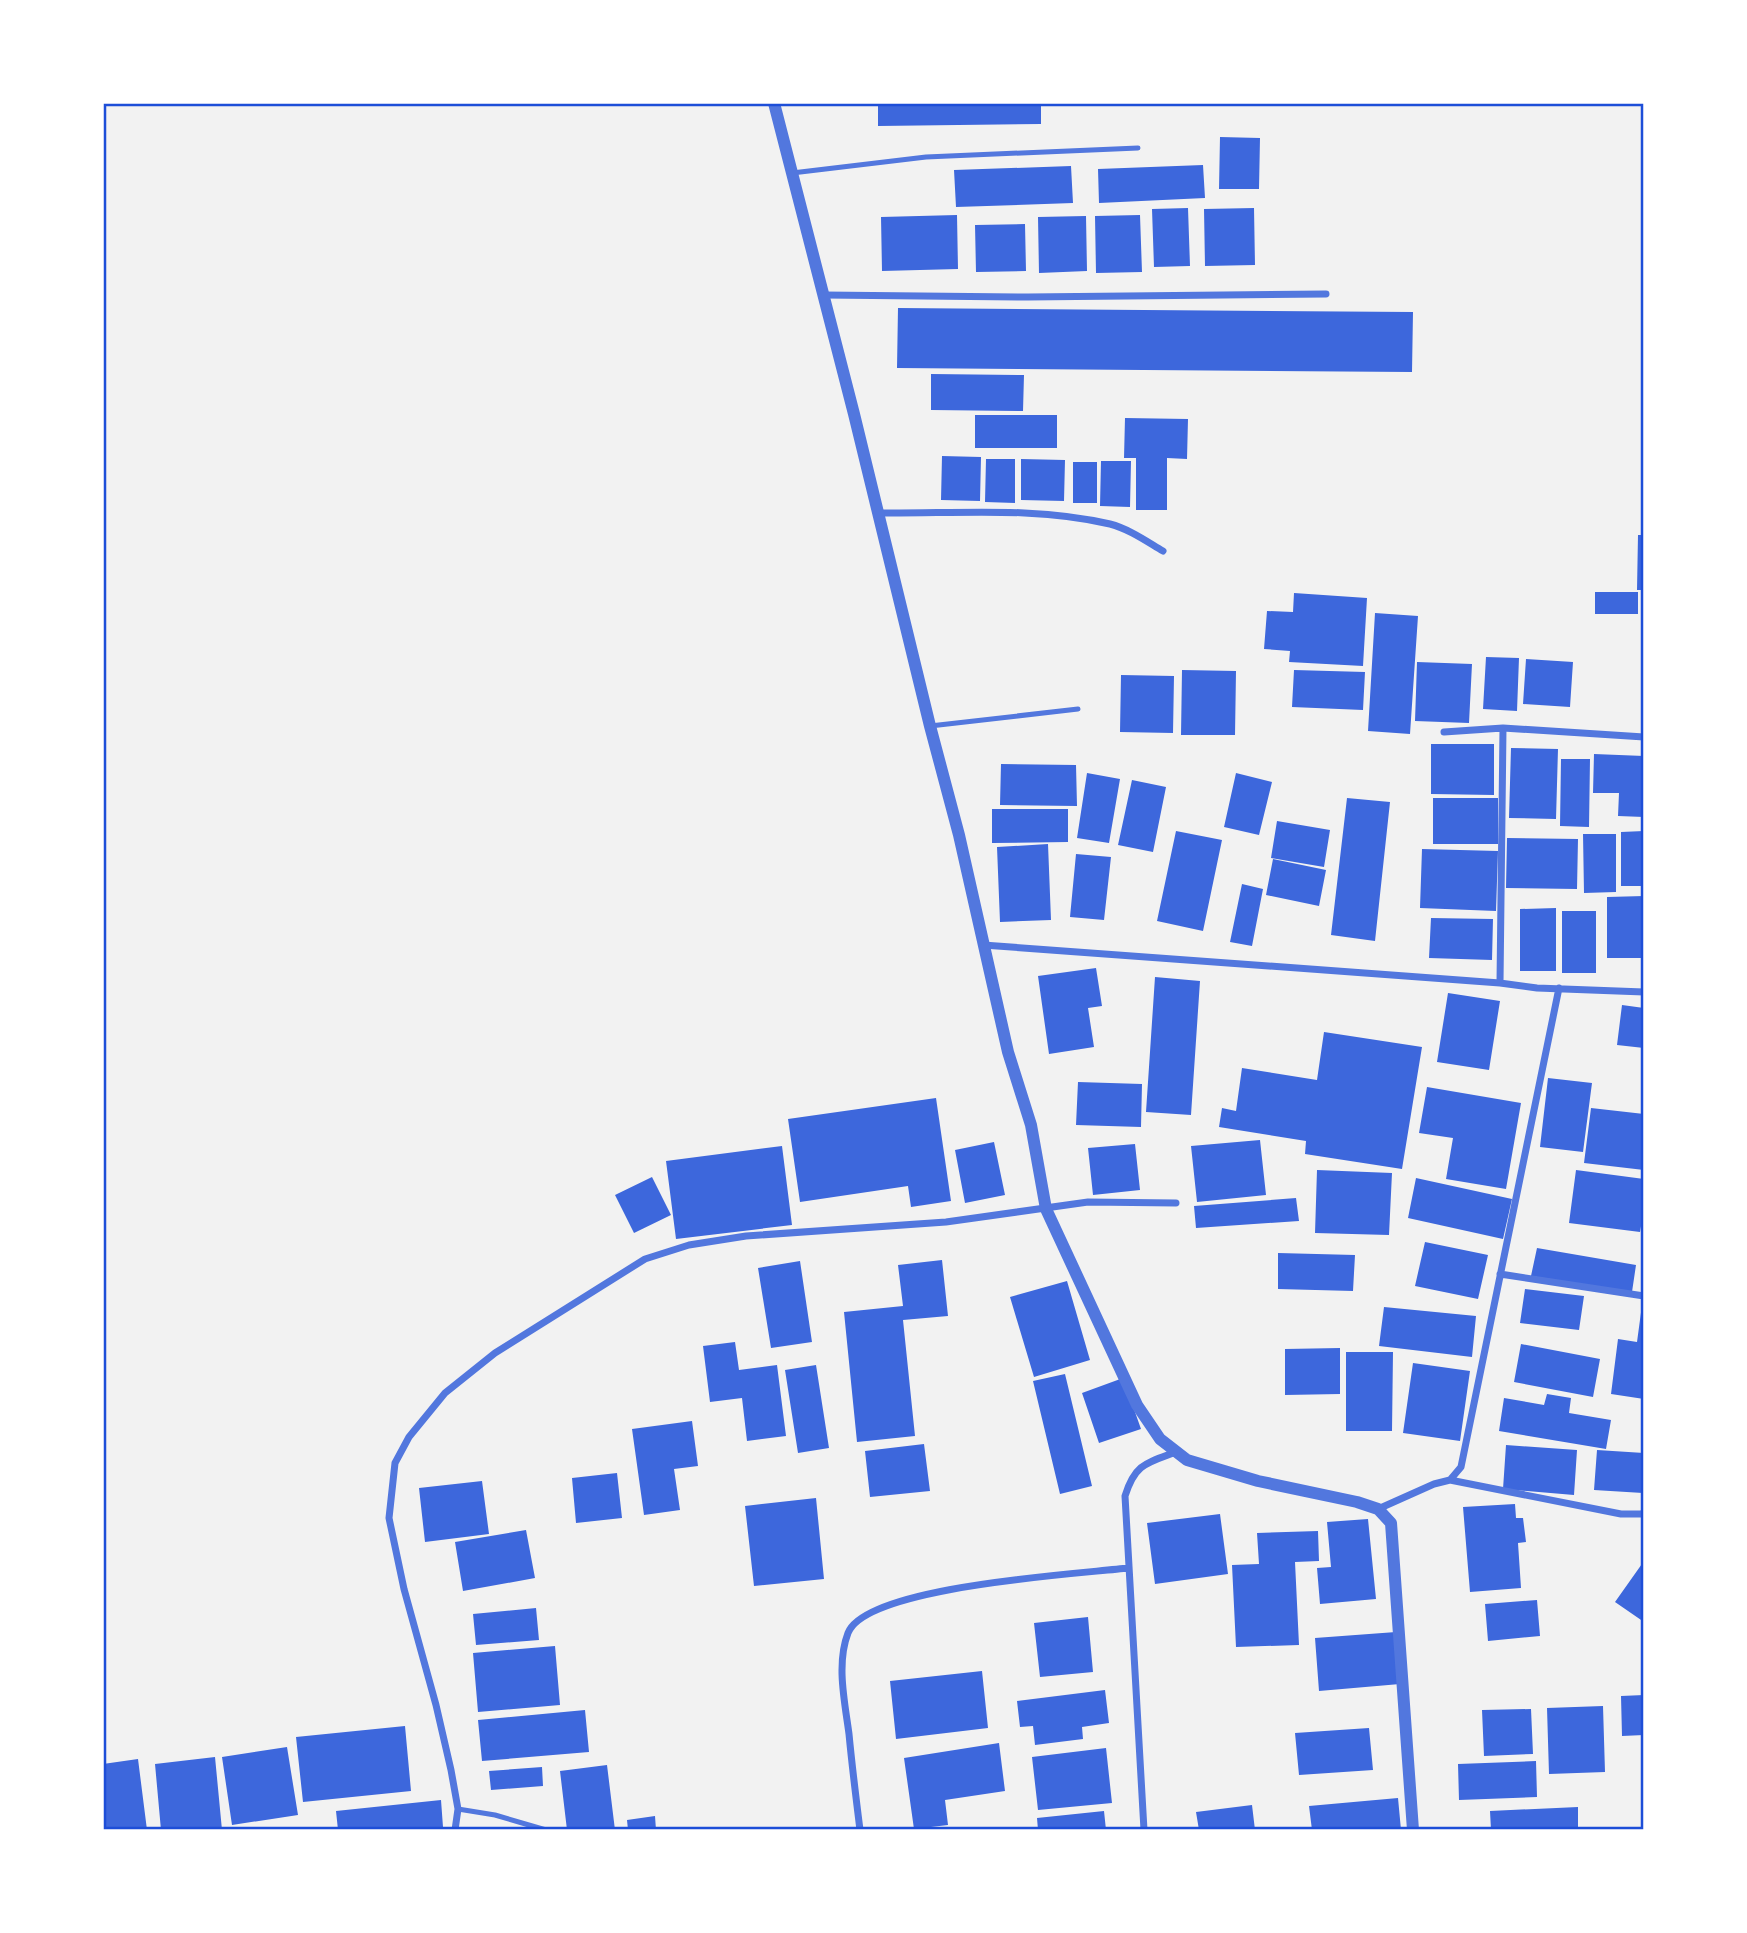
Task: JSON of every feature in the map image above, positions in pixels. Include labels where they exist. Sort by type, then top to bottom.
[{"type":"street","points":[[774,103],[959,835],[1008,1052],[1031,1125],[1046,1209],[1137,1405],[1160,1439],[1186,1460],[1357,1502],[1378,1509],[1391,1523],[1413,1830]]},
{"type":"street","points":[[824,295],[1326,295]]},
{"type":"street","points":[[877,513],[1036,513],[1111,524],[1163,551]]},
{"type":"street","points":[[1500,983],[1503,729]]},
{"type":"street","points":[[1444,732],[1503,729],[1644,737]]},
{"type":"street","points":[[983,945],[1500,983],[1537,988],[1644,992]]},
{"type":"street","points":[[1450,1480],[1461,1467],[1559,988]]},
{"type":"street","points":[[455,1830],[458,1809],[436,1705],[404,1589],[389,1518],[394,1464],[409,1437],[445,1393],[495,1353],[645,1259],[690,1245],[746,1236],[946,1222],[1088,1202],[1176,1203]]},
{"type":"street","points":[[1500,1274],[1644,1296]]},
{"type":"street","points":[[1144,1830],[1125,1496],[1132,1475],[1149,1462],[1176,1452]]},
{"type":"street","points":[[1378,1509],[1434,1484],[1450,1480],[1620,1514],[1643,1515]]},
{"type":"street","points":[[860,1830],[844,1694],[843,1662],[848,1631],[869,1613],[897,1601],[964,1587],[1128,1569]]},
{"type":"lane","points":[[791,174],[926,156],[1138,148]]},
{"type":"lane","points":[[930,726],[1078,709]]},
{"type":"lane","points":[[458,1809],[495,1815],[546,1830]]},
{"type":"building","points":[[878,103],[1041,103],[1041,124],[878,126]]},
{"type":"building","points":[[1064,103],[1086,103],[1086,106],[1064,106]]},
{"type":"building","points":[[1220,137],[1260,138],[1259,189],[1219,189]]},
{"type":"building","points":[[1203,165],[1205,198],[1099,203],[1098,169]]},
{"type":"building","points":[[1071,166],[1073,203],[956,207],[954,170]]},
{"type":"building","points":[[1188,208],[1190,266],[1154,267],[1152,209]]},
{"type":"building","points":[[1254,208],[1255,265],[1205,266],[1204,209]]},
{"type":"building","points":[[957,215],[958,269],[882,271],[881,217]]},
{"type":"building","points":[[1140,215],[1142,272],[1096,273],[1095,216]]},
{"type":"building","points":[[1086,216],[1087,271],[1039,273],[1038,217]]},
{"type":"building","points":[[1025,224],[1026,271],[976,272],[975,225]]},
{"type":"building","points":[[898,308],[1413,312],[1412,372],[897,368]]},
{"type":"building","points":[[931,374],[1024,375],[1023,411],[931,410]]},
{"type":"building","points":[[975,415],[1057,415],[1057,448],[975,448]]},
{"type":"building","points":[[1125,418],[1188,419],[1187,459],[1167,458],[1167,510],[1136,510],[1136,458],[1124,458]]},
{"type":"building","points":[[942,456],[981,457],[980,501],[941,500]]},
{"type":"building","points":[[986,459],[1015,459],[1015,503],[985,502]]},
{"type":"building","points":[[1021,459],[1065,460],[1064,501],[1021,500]]},
{"type":"building","points":[[1101,461],[1131,461],[1130,507],[1100,506]]},
{"type":"building","points":[[1073,462],[1097,462],[1097,503],[1073,503]]},
{"type":"building","points":[[1638,535],[1644,535],[1644,590],[1637,590]]},
{"type":"building","points":[[1595,592],[1638,592],[1638,614],[1595,614]]},
{"type":"building","points":[[1294,593],[1367,598],[1363,666],[1289,662],[1290,651],[1264,649],[1267,611],[1293,612]]},
{"type":"building","points":[[1375,613],[1418,616],[1410,734],[1368,731]]},
{"type":"building","points":[[1486,657],[1519,658],[1517,711],[1483,709]]},
{"type":"building","points":[[1526,659],[1573,662],[1570,707],[1523,704]]},
{"type":"building","points":[[1417,662],[1472,664],[1469,723],[1415,721]]},
{"type":"building","points":[[1182,670],[1236,671],[1235,735],[1181,735]]},
{"type":"building","points":[[1294,670],[1365,672],[1363,710],[1292,707]]},
{"type":"building","points":[[1121,675],[1174,676],[1173,733],[1120,732]]},
{"type":"building","points":[[1431,744],[1494,744],[1494,795],[1431,794]]},
{"type":"building","points":[[1511,748],[1558,749],[1556,819],[1509,818]]},
{"type":"building","points":[[1594,754],[1644,756],[1644,817],[1618,816],[1619,793],[1593,793]]},
{"type":"building","points":[[1561,759],[1590,759],[1589,827],[1560,826]]},
{"type":"building","points":[[1001,764],[1076,765],[1077,806],[1000,805]]},
{"type":"building","points":[[1087,773],[1120,779],[1109,843],[1077,838]]},
{"type":"building","points":[[1236,773],[1272,782],[1259,835],[1224,827]]},
{"type":"building","points":[[1132,780],[1166,787],[1153,852],[1118,845]]},
{"type":"building","points":[[1347,798],[1390,802],[1375,941],[1331,935]]},
{"type":"building","points":[[1433,798],[1498,798],[1498,844],[1433,844]]},
{"type":"building","points":[[992,809],[1068,809],[1068,842],[992,843]]},
{"type":"building","points":[[1277,821],[1330,830],[1324,867],[1271,858]]},
{"type":"building","points":[[1176,831],[1222,840],[1203,931],[1157,921]]},
{"type":"building","points":[[1644,831],[1644,886],[1621,886],[1621,832]]},
{"type":"building","points":[[1583,834],[1616,834],[1616,892],[1584,893]]},
{"type":"building","points":[[1507,838],[1578,839],[1577,889],[1506,888]]},
{"type":"building","points":[[1048,844],[1051,920],[1000,922],[997,847]]},
{"type":"building","points":[[1422,849],[1498,851],[1496,911],[1420,908]]},
{"type":"building","points":[[1076,854],[1111,857],[1104,920],[1070,917]]},
{"type":"building","points":[[1273,859],[1326,870],[1319,906],[1266,895]]},
{"type":"building","points":[[1242,884],[1263,889],[1252,946],[1230,942]]},
{"type":"building","points":[[1644,896],[1644,958],[1607,958],[1607,897]]},
{"type":"building","points":[[1556,908],[1556,971],[1520,971],[1520,909]]},
{"type":"building","points":[[1562,911],[1596,911],[1596,973],[1562,973]]},
{"type":"building","points":[[1431,918],[1493,919],[1492,960],[1429,958]]},
{"type":"building","points":[[1096,968],[1102,1006],[1088,1008],[1094,1047],[1049,1054],[1038,976]]},
{"type":"building","points":[[1155,977],[1200,981],[1191,1115],[1146,1112]]},
{"type":"building","points":[[1448,993],[1500,1001],[1489,1070],[1437,1062]]},
{"type":"building","points":[[1622,1005],[1644,1008],[1644,1048],[1617,1045]]},
{"type":"building","points":[[1324,1032],[1422,1047],[1402,1169],[1305,1154],[1306,1141],[1219,1127],[1222,1108],[1236,1111],[1242,1068],[1317,1080]]},
{"type":"building","points":[[1548,1078],[1592,1083],[1583,1152],[1540,1147]]},
{"type":"building","points":[[1078,1082],[1142,1084],[1141,1127],[1076,1125]]},
{"type":"building","points":[[1427,1087],[1521,1103],[1506,1189],[1446,1179],[1453,1138],[1419,1133]]},
{"type":"building","points":[[936,1098],[951,1201],[911,1207],[908,1186],[800,1202],[788,1119]]},
{"type":"building","points":[[1591,1108],[1644,1114],[1644,1170],[1584,1163]]},
{"type":"building","points":[[1260,1140],[1266,1195],[1197,1202],[1191,1146]]},
{"type":"building","points":[[994,1142],[1005,1195],[965,1203],[955,1150]]},
{"type":"building","points":[[1135,1144],[1140,1190],[1093,1195],[1088,1148]]},
{"type":"building","points":[[782,1146],[792,1225],[676,1239],[666,1161]]},
{"type":"building","points":[[1317,1170],[1392,1173],[1389,1235],[1315,1233]]},
{"type":"building","points":[[1576,1170],[1644,1179],[1644,1209],[1640,1232],[1569,1223]]},
{"type":"building","points":[[652,1177],[671,1215],[634,1233],[615,1195]]},
{"type":"building","points":[[1416,1178],[1512,1199],[1503,1239],[1408,1218]]},
{"type":"building","points":[[1296,1198],[1299,1221],[1196,1228],[1194,1206]]},
{"type":"building","points":[[1425,1242],[1488,1255],[1478,1299],[1415,1286]]},
{"type":"building","points":[[1537,1248],[1636,1265],[1632,1292],[1531,1276]]},
{"type":"building","points":[[1278,1253],[1355,1255],[1353,1291],[1278,1289]]},
{"type":"building","points":[[942,1260],[948,1316],[903,1320],[915,1436],[857,1442],[844,1312],[903,1306],[898,1265]]},
{"type":"building","points":[[800,1261],[812,1342],[771,1348],[758,1268]]},
{"type":"building","points":[[1067,1281],[1090,1360],[1034,1377],[1010,1297]]},
{"type":"building","points":[[1525,1289],[1584,1296],[1579,1330],[1520,1323]]},
{"type":"building","points":[[1642,1305],[1644,1399],[1611,1394],[1618,1339],[1637,1342]]},
{"type":"building","points":[[1384,1307],[1476,1316],[1472,1357],[1379,1346]]},
{"type":"building","points":[[735,1342],[739,1370],[777,1365],[786,1436],[747,1441],[742,1398],[710,1402],[703,1346]]},
{"type":"building","points":[[1521,1344],[1600,1359],[1593,1397],[1514,1382]]},
{"type":"building","points":[[1340,1348],[1340,1394],[1285,1395],[1285,1349]]},
{"type":"building","points":[[1346,1352],[1393,1352],[1392,1431],[1346,1431]]},
{"type":"building","points":[[1413,1363],[1470,1371],[1460,1441],[1403,1433]]},
{"type":"building","points":[[816,1365],[829,1448],[798,1453],[785,1370]]},
{"type":"building","points":[[1065,1374],[1092,1486],[1060,1494],[1033,1381]]},
{"type":"building","points":[[1123,1378],[1141,1429],[1099,1443],[1082,1393]]},
{"type":"building","points":[[1547,1394],[1571,1398],[1569,1413],[1611,1420],[1606,1449],[1499,1431],[1504,1398],[1544,1405]]},
{"type":"building","points":[[692,1421],[698,1466],[674,1469],[680,1510],[644,1515],[632,1429]]},
{"type":"building","points":[[924,1444],[930,1491],[870,1497],[865,1451]]},
{"type":"building","points":[[1506,1445],[1577,1450],[1574,1495],[1503,1489]]},
{"type":"building","points":[[1597,1450],[1644,1453],[1643,1493],[1594,1490]]},
{"type":"building","points":[[617,1473],[622,1518],[576,1523],[572,1478]]},
{"type":"building","points":[[482,1481],[489,1534],[425,1542],[419,1488]]},
{"type":"building","points":[[816,1498],[824,1579],[754,1586],[745,1506]]},
{"type":"building","points":[[1515,1504],[1516,1518],[1523,1518],[1526,1542],[1518,1543],[1521,1588],[1470,1592],[1463,1507]]},
{"type":"building","points":[[1220,1514],[1228,1574],[1155,1584],[1147,1523]]},
{"type":"building","points":[[1368,1519],[1376,1599],[1320,1604],[1317,1568],[1331,1567],[1327,1522]]},
{"type":"building","points":[[526,1530],[535,1578],[463,1591],[455,1542]]},
{"type":"building","points":[[1318,1531],[1319,1561],[1295,1562],[1299,1645],[1236,1647],[1232,1565],[1259,1564],[1257,1533]]},
{"type":"building","points":[[1644,1561],[1644,1622],[1615,1602]]},
{"type":"building","points":[[1537,1600],[1540,1636],[1488,1641],[1485,1604]]},
{"type":"building","points":[[536,1608],[539,1640],[476,1645],[473,1614]]},
{"type":"building","points":[[1088,1617],[1093,1672],[1040,1677],[1034,1623]]},
{"type":"building","points":[[1396,1632],[1400,1684],[1319,1691],[1315,1638]]},
{"type":"building","points":[[555,1646],[560,1705],[478,1712],[473,1653]]},
{"type":"building","points":[[982,1671],[988,1728],[896,1739],[890,1681]]},
{"type":"building","points":[[1105,1690],[1109,1723],[1082,1727],[1083,1739],[1035,1745],[1033,1726],[1020,1727],[1017,1701]]},
{"type":"building","points":[[1644,1695],[1644,1735],[1622,1736],[1621,1696]]},
{"type":"building","points":[[1603,1706],[1605,1772],[1549,1774],[1547,1708]]},
{"type":"building","points":[[1531,1709],[1533,1754],[1484,1756],[1482,1710]]},
{"type":"building","points":[[585,1710],[589,1752],[482,1761],[478,1720]]},
{"type":"building","points":[[405,1726],[411,1791],[303,1802],[296,1737]]},
{"type":"building","points":[[1369,1728],[1373,1770],[1299,1775],[1295,1733]]},
{"type":"building","points":[[999,1743],[1005,1791],[945,1800],[948,1825],[914,1829],[904,1758]]},
{"type":"building","points":[[287,1747],[298,1815],[232,1825],[222,1757]]},
{"type":"building","points":[[1106,1748],[1112,1803],[1038,1810],[1032,1757]]},
{"type":"building","points":[[215,1757],[222,1830],[161,1830],[155,1764]]},
{"type":"building","points":[[138,1759],[147,1830],[103,1830],[103,1764]]},
{"type":"building","points":[[1536,1761],[1537,1797],[1459,1800],[1458,1764]]},
{"type":"building","points":[[607,1765],[615,1830],[567,1830],[560,1771]]},
{"type":"building","points":[[542,1767],[543,1786],[491,1790],[489,1771]]},
{"type":"building","points":[[1398,1798],[1401,1830],[1312,1830],[1309,1806]]},
{"type":"building","points":[[441,1800],[443,1827],[419,1830],[338,1830],[336,1811]]},
{"type":"building","points":[[1252,1805],[1255,1830],[1199,1830],[1196,1812]]},
{"type":"building","points":[[1578,1807],[1578,1830],[1491,1830],[1490,1811]]},
{"type":"building","points":[[1104,1811],[1106,1830],[1038,1830],[1037,1818]]},
{"type":"building","points":[[655,1816],[656,1830],[628,1830],[627,1820]]}]
